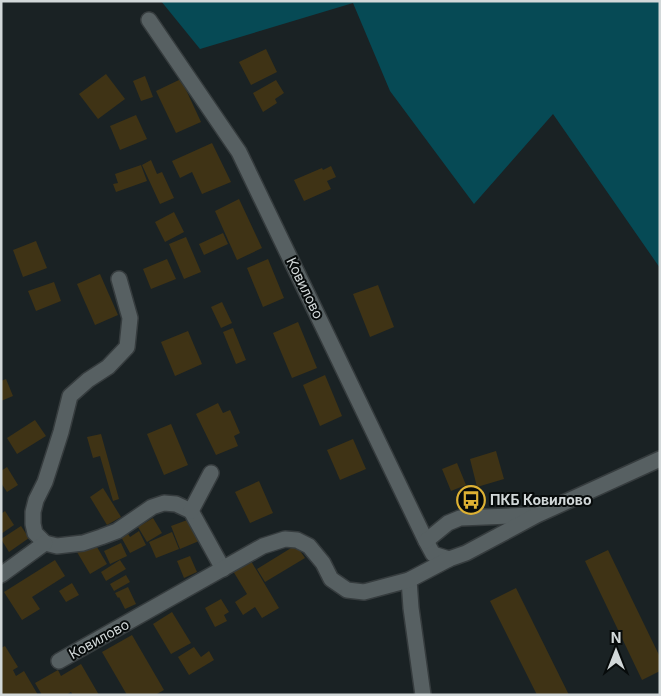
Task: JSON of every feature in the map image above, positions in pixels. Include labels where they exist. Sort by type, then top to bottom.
[{"type":"street","name":"Ковилово","points":[[149,20],[239,152],[433,554],[449,559]]},
{"type":"street","points":[[119,279],[130,318],[127,347],[108,367],[88,380],[70,396],[61,432],[33,512],[33,524],[36,533],[45,543],[57,546],[82,542],[117,530],[152,507],[164,503],[176,504],[191,511],[223,569]]},
{"type":"street","name":"Ковилово","points":[[59,662],[263,546],[286,539],[297,540],[309,546],[323,563],[331,579],[347,590],[364,592],[409,580],[449,559],[466,553],[537,515],[660,459]]},
{"type":"street","points":[[191,511],[211,473]]},
{"type":"street","points":[[426,540],[448,523],[460,518],[537,515]]},
{"type":"street","points":[[1,575],[45,543]]},
{"type":"street","points":[[409,580],[423,695]]},
{"type":"shaded area","points":[[161,1],[660,1],[660,268],[553,114],[474,204],[390,91],[353,3],[200,49]]},
{"type":"building","points":[[266,49],[277,72],[251,85],[239,62]]},
{"type":"building","points":[[106,74],[125,99],[98,119],[79,94]]},
{"type":"building","points":[[145,76],[153,97],[141,101],[133,81]]},
{"type":"building","points":[[181,79],[201,122],[176,133],[156,91]]},
{"type":"building","points":[[276,80],[284,93],[275,99],[277,103],[263,112],[253,93]]},
{"type":"building","points":[[136,115],[147,139],[120,150],[110,126]]},
{"type":"building","points":[[212,143],[231,182],[202,194],[192,172],[180,178],[172,161]]},
{"type":"building","points":[[151,160],[157,174],[162,172],[174,198],[160,204],[142,165]]},
{"type":"building","points":[[141,165],[147,181],[116,192],[113,184],[118,183],[115,174]]},
{"type":"building","points":[[331,166],[336,177],[327,181],[331,189],[304,201],[294,180]]},
{"type":"building","points":[[239,199],[262,248],[237,260],[215,211]]},
{"type":"building","points":[[174,212],[184,232],[165,242],[155,222]]},
{"type":"building","points":[[223,233],[228,244],[204,255],[199,244]]},
{"type":"building","points":[[186,237],[201,272],[184,279],[169,244]]},
{"type":"building","points":[[36,241],[47,268],[23,277],[13,250]]},
{"type":"building","points":[[167,259],[176,279],[151,289],[143,269]]},
{"type":"building","points":[[268,259],[284,298],[263,307],[247,268]]},
{"type":"building","points":[[100,274],[118,315],[95,325],[77,284]]},
{"type":"building","points":[[54,282],[61,301],[36,311],[28,291]]},
{"type":"building","points":[[378,285],[394,327],[370,337],[353,294]]},
{"type":"building","points":[[222,302],[232,323],[221,328],[211,307]]},
{"type":"building","points":[[298,322],[317,368],[292,378],[273,333]]},
{"type":"building","points":[[233,328],[246,360],[236,364],[223,332]]},
{"type":"building","points":[[188,331],[202,364],[175,376],[161,342]]},
{"type":"building","points":[[325,375],[342,416],[320,426],[303,385]]},
{"type":"building","points":[[6,379],[13,396],[1,401],[1,381]]},
{"type":"building","points":[[218,403],[223,413],[230,410],[240,433],[234,436],[238,446],[216,455],[196,414]]},
{"type":"building","points":[[35,420],[46,436],[17,454],[7,438]]},
{"type":"building","points":[[171,424],[188,465],[164,475],[147,434]]},
{"type":"building","points":[[101,434],[119,499],[113,501],[100,456],[93,458],[87,437]]},
{"type":"building","points":[[353,439],[366,469],[340,480],[327,450]]},
{"type":"building","points":[[496,451],[504,479],[477,487],[470,459]]},
{"type":"building","points":[[457,463],[466,485],[451,491],[442,469]]},
{"type":"building","points":[[7,467],[18,485],[7,492],[1,483],[1,471]]},
{"type":"building","points":[[259,481],[273,513],[250,523],[235,492]]},
{"type":"building","points":[[103,488],[121,517],[107,525],[90,497]]},
{"type":"building","points":[[5,511],[14,525],[1,534],[1,514]]},
{"type":"building","points":[[153,518],[162,533],[147,542],[138,527]]},
{"type":"building","points":[[190,519],[199,541],[180,549],[171,526]]},
{"type":"building","points":[[21,526],[29,538],[9,552],[1,539]]},
{"type":"building","points":[[139,531],[146,545],[130,553],[120,535],[127,532],[130,537]]},
{"type":"building","points":[[172,532],[179,549],[156,558],[149,542]]},
{"type":"building","points":[[94,542],[107,564],[90,574],[77,552]]},
{"type":"building","points":[[121,543],[127,556],[110,564],[104,551]]},
{"type":"building","points":[[296,545],[305,558],[265,582],[257,569]]},
{"type":"building","points":[[608,550],[660,657],[660,671],[642,680],[585,561]]},
{"type":"building","points":[[190,556],[197,572],[184,578],[177,561]]},
{"type":"building","points":[[55,560],[65,576],[32,597],[40,609],[22,620],[4,592]]},
{"type":"building","points":[[120,560],[126,569],[106,581],[101,572]]},
{"type":"building","points":[[251,561],[279,608],[262,618],[255,607],[243,615],[235,602],[247,594],[233,571]]},
{"type":"building","points":[[126,575],[130,582],[114,591],[110,584]]},
{"type":"building","points":[[72,583],[79,595],[66,602],[59,591]]},
{"type":"building","points":[[128,587],[136,604],[125,609],[115,593]]},
{"type":"building","points":[[516,588],[569,695],[537,695],[490,601]]},
{"type":"building","points":[[221,599],[229,612],[224,615],[227,621],[215,627],[205,608]]},
{"type":"building","points":[[172,612],[191,643],[171,654],[153,624]]},
{"type":"building","points":[[132,635],[164,690],[155,695],[127,695],[102,652]]},
{"type":"building","points":[[5,646],[18,667],[13,670],[16,676],[24,671],[38,695],[1,695],[1,648]]},
{"type":"building","points":[[194,647],[201,657],[209,651],[214,660],[189,675],[178,657]]},
{"type":"building","points":[[81,664],[99,695],[73,695],[71,692],[66,695],[42,695],[35,683],[58,670],[61,676]]},
{"type":"place","name":"ПКБ Ковилово","points":[[471,500]]}]
